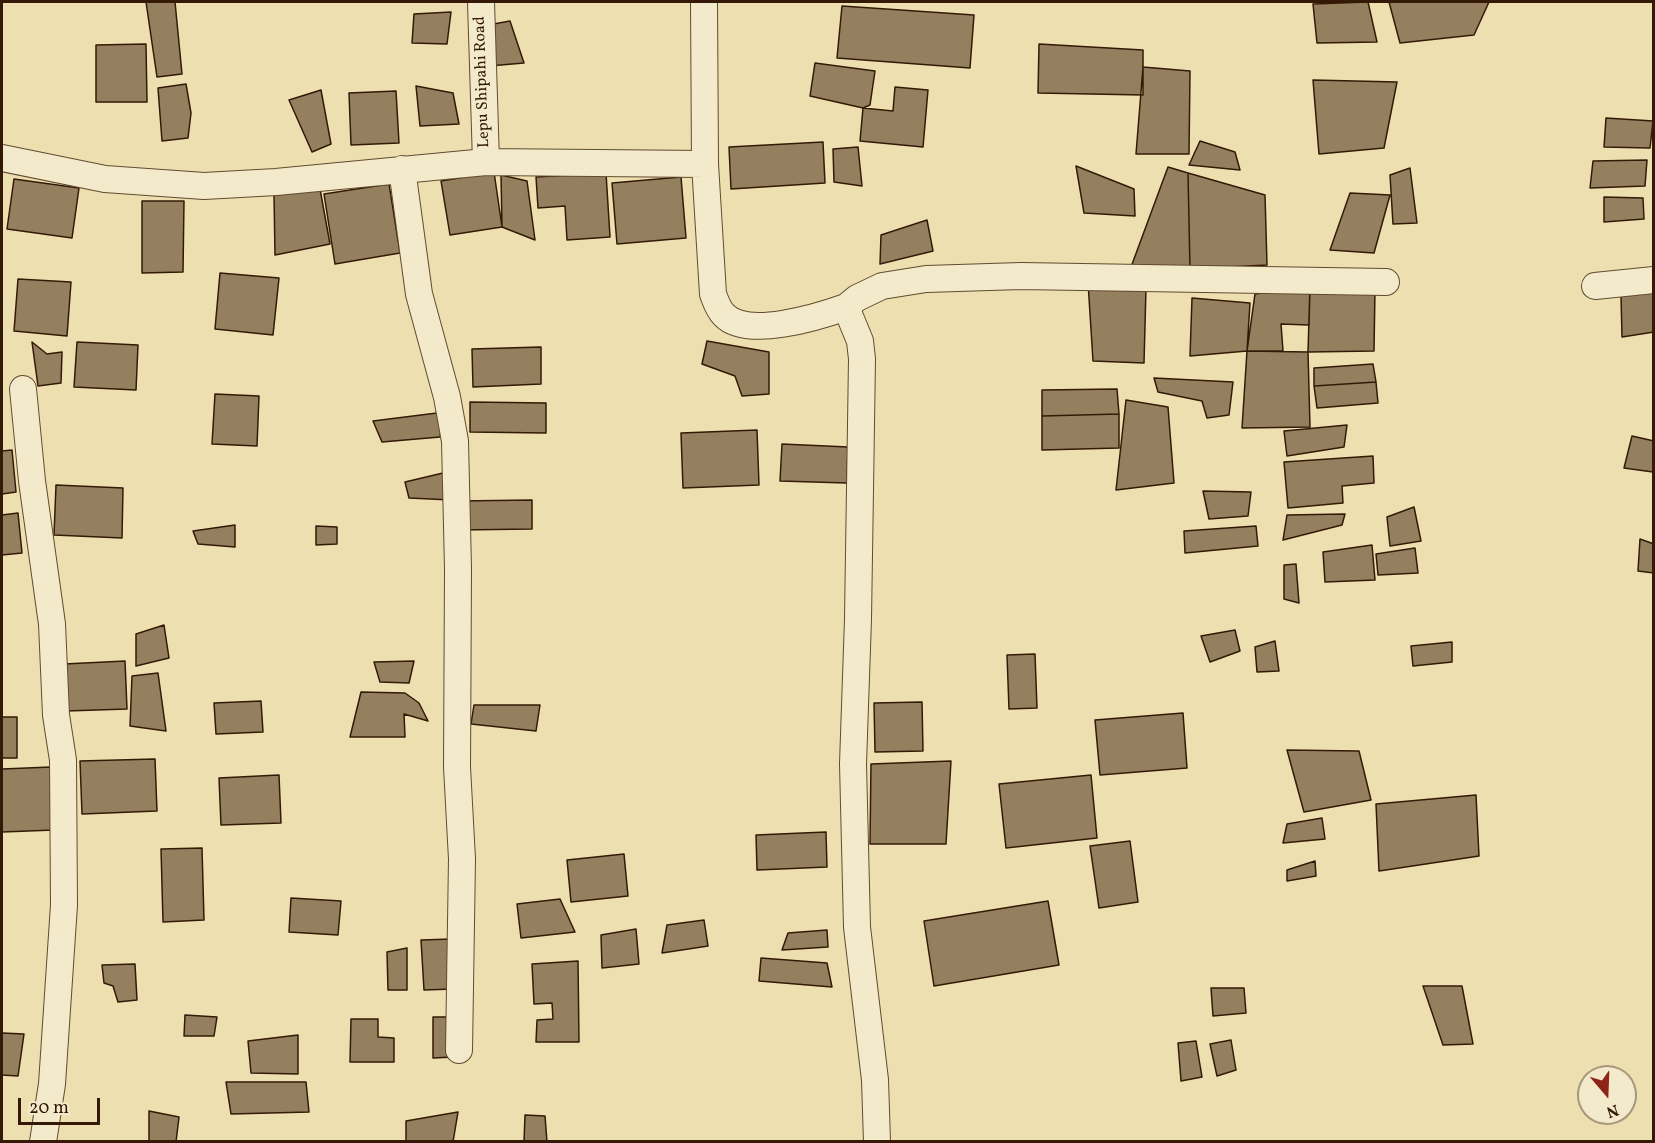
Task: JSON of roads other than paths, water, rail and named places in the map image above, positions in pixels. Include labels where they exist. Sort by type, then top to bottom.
[{"type":"street","name":"Lepu Shipahi Road","points":[[481,2],[486,162]]},
{"type":"street","points":[[704,2],[705,164],[713,294],[724,316],[736,323],[750,326],[785,323],[846,307],[857,298],[882,286],[926,279],[1021,276],[1386,282]]},
{"type":"street","points":[[2,158],[105,179],[204,186],[276,182],[486,162],[705,164]]},
{"type":"street","points":[[402,169],[419,294],[447,397],[455,441],[458,569],[457,767],[462,859],[459,1050]]},
{"type":"street","points":[[1595,286],[1653,280]]},
{"type":"street","points":[[846,307],[860,341],[862,359],[853,764],[857,927],[875,1080],[877,1142]]},
{"type":"street","points":[[22,389],[52,624],[56,715],[63,760],[63,905],[52,1084],[43,1142]]}]
